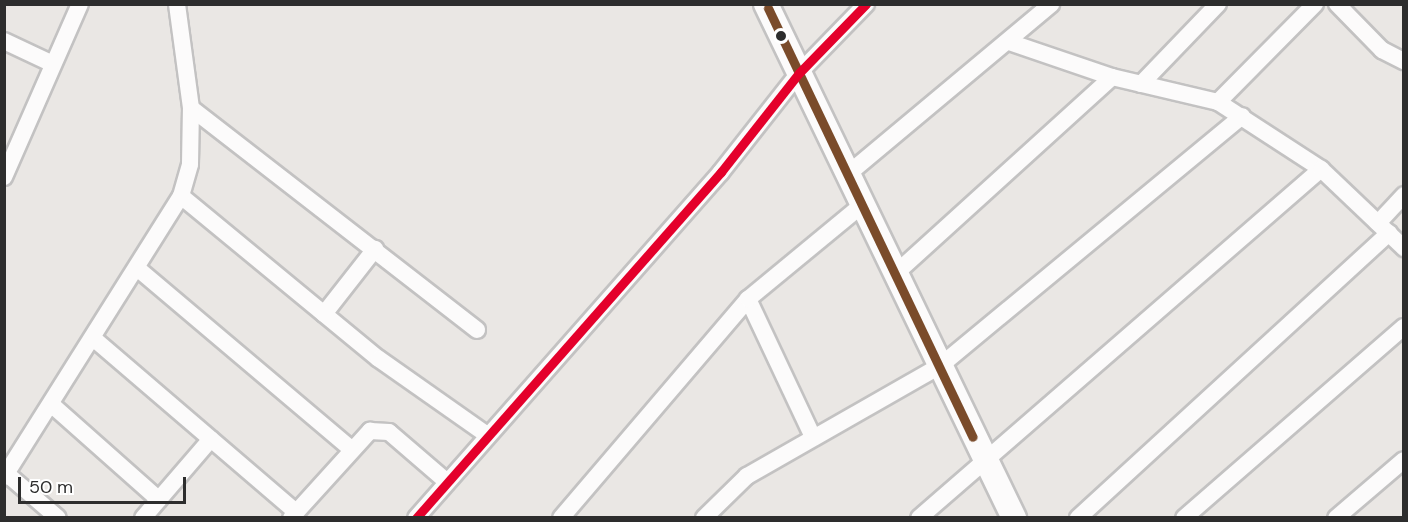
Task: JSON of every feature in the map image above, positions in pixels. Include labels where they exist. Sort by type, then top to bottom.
[{"type":"main road","points":[[766,4],[1014,518]]},
{"type":"street","points":[[4,177],[80,4]]},
{"type":"street","points":[[58,518],[6,475],[181,196],[190,164],[191,108],[177,4]]},
{"type":"street","points":[[416,518],[446,481],[721,172],[799,73],[866,4]]},
{"type":"street","points":[[848,174],[1009,42],[1051,4]]},
{"type":"street","points":[[1141,84],[1218,4]]},
{"type":"street","points":[[1218,102],[1315,4]]},
{"type":"street","points":[[1337,4],[1382,50],[1404,61]]},
{"type":"street","points":[[4,41],[53,64]]},
{"type":"street","points":[[1009,42],[1112,77],[1218,102],[1321,169],[1404,248]]},
{"type":"street","points":[[895,274],[1112,77]]},
{"type":"street","points":[[191,108],[477,330]]},
{"type":"street","points":[[704,518],[747,476],[812,435],[940,366],[1242,116]]},
{"type":"street","points":[[919,518],[1321,169]]},
{"type":"street","points":[[1078,518],[1384,228],[1404,195]]},
{"type":"street","points":[[181,196],[324,314],[487,435]]},
{"type":"street","points":[[561,518],[748,299],[862,205]]},
{"type":"street","points":[[324,314],[375,249]]},
{"type":"street","points":[[136,268],[350,448]]},
{"type":"street","points":[[748,299],[812,435]]},
{"type":"street","points":[[1184,518],[1404,327]]},
{"type":"street","points":[[93,338],[211,439],[294,515],[350,448],[370,431],[389,432],[446,481]]},
{"type":"street","points":[[51,404],[159,500]]},
{"type":"street","points":[[144,518],[211,439]]},
{"type":"street","points":[[1336,518],[1404,460]]},
{"type":"transit line","points":[[416,518],[721,172],[799,73],[866,4]]},
{"type":"transit line","points":[[768,8],[973,437]]}]
